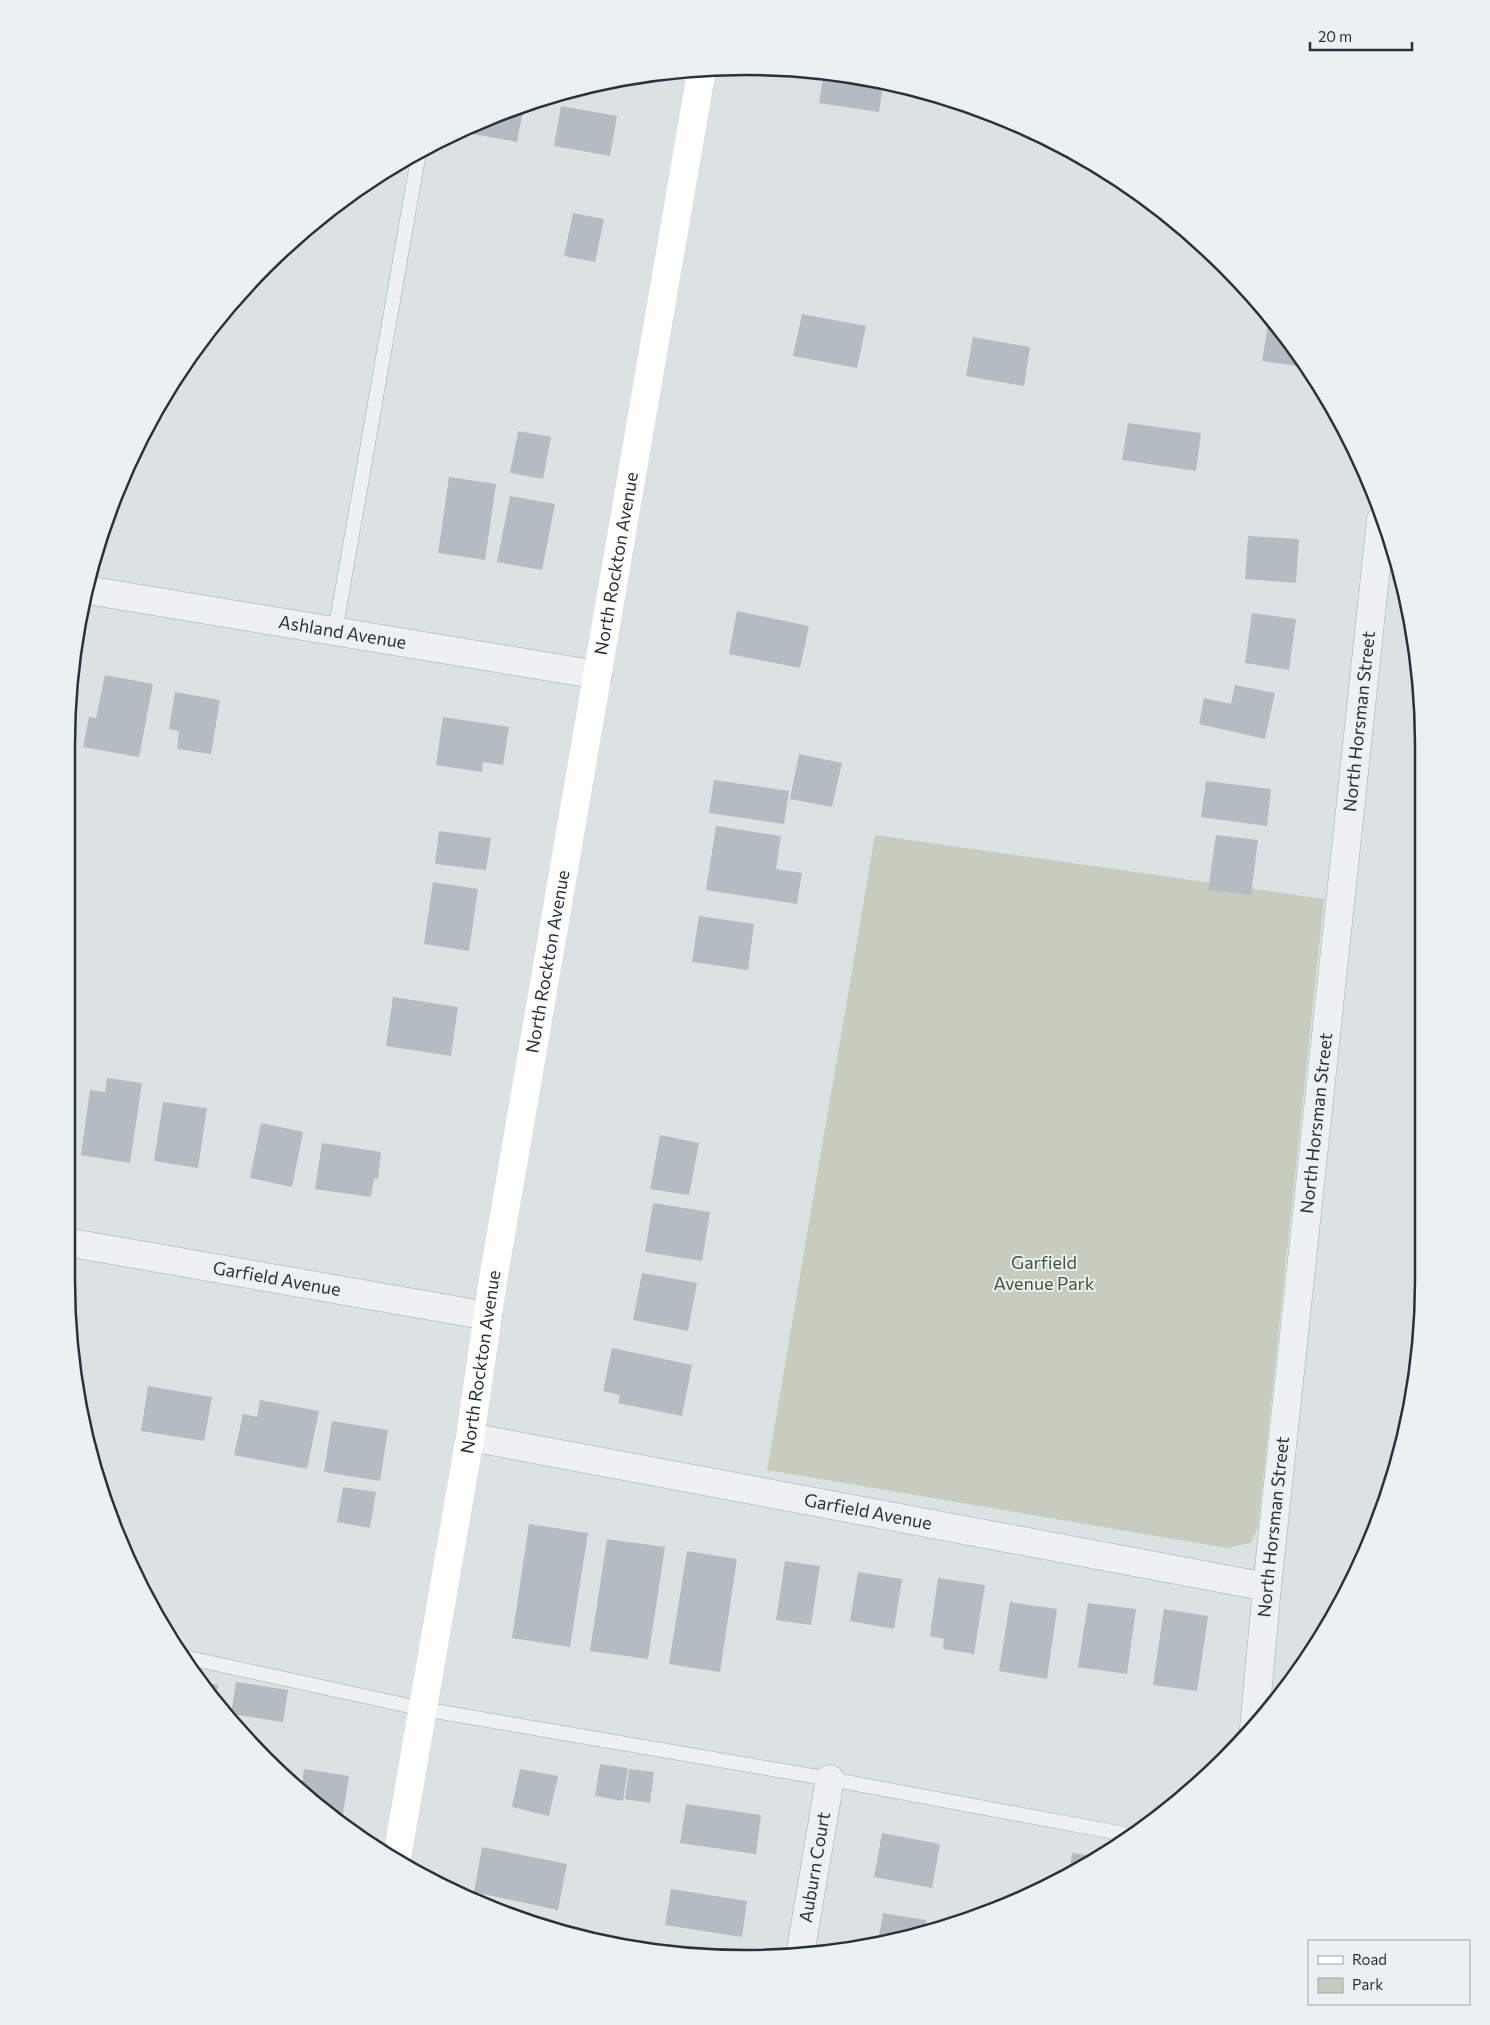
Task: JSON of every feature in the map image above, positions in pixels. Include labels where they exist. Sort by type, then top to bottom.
[{"type":"main road","name":"North Rockton Avenue","points":[[398,1852],[701,76]]},
{"type":"street","name":"North Horsman Street","points":[[1255,1715],[1266,1587],[1380,532]]},
{"type":"street","name":"Ashland Avenue","points":[[93,591],[598,675]]},
{"type":"street","name":"Garfield Avenue","points":[[75,1244],[488,1316]]},
{"type":"street","name":"Garfield Avenue","points":[[470,1437],[1266,1587]]},
{"type":"street","name":"Auburn Court","points":[[801,1948],[830,1779]]},
{"type":"lane","points":[[335,632],[417,161]]},
{"type":"lane","points":[[193,1659],[423,1709],[830,1779],[1122,1834]]},
{"type":"green space","name":"Garfield Avenue Park","points":[[875,835],[1324,899],[1258,1527],[1251,1543],[1227,1548],[767,1470]]},
{"type":"building","points":[[823,80],[882,89],[879,112],[819,103]]},
{"type":"building","points":[[561,106],[617,116],[610,156],[554,146]]},
{"type":"building","points":[[522,114],[517,142],[473,134],[489,126]]},
{"type":"building","points":[[573,213],[604,219],[595,262],[564,256]]},
{"type":"building","points":[[802,314],[866,326],[857,368],[793,356]]},
{"type":"building","points":[[1268,326],[1297,366],[1262,361]]},
{"type":"building","points":[[973,337],[1030,347],[1024,386],[966,376]]},
{"type":"building","points":[[1128,423],[1201,433],[1196,471],[1122,460]]},
{"type":"building","points":[[518,431],[551,437],[543,479],[510,473]]},
{"type":"building","points":[[449,477],[496,484],[485,560],[438,553]]},
{"type":"building","points":[[510,496],[555,504],[542,570],[497,562]]},
{"type":"building","points":[[1248,536],[1299,539],[1296,583],[1245,579]]},
{"type":"building","points":[[737,611],[809,626],[800,668],[729,654]]},
{"type":"building","points":[[1252,613],[1296,619],[1289,670],[1245,663]]},
{"type":"building","points":[[105,675],[153,684],[139,757],[83,747],[89,717],[96,718]]},
{"type":"building","points":[[1235,685],[1275,693],[1265,739],[1199,724],[1204,698],[1231,704]]},
{"type":"building","points":[[175,692],[220,700],[211,754],[177,749],[179,731],[169,729]]},
{"type":"building","points":[[443,717],[509,727],[503,765],[483,762],[482,772],[436,765]]},
{"type":"building","points":[[799,754],[842,763],[832,807],[790,799]]},
{"type":"building","points":[[714,780],[789,791],[784,824],[709,813]]},
{"type":"building","points":[[1206,781],[1271,789],[1267,826],[1201,817]]},
{"type":"building","points":[[716,826],[781,836],[776,869],[802,873],[797,904],[706,890]]},
{"type":"building","points":[[439,831],[491,838],[486,870],[435,864]]},
{"type":"building","points":[[1216,835],[1258,840],[1251,895],[1208,890]]},
{"type":"building","points":[[433,882],[478,889],[469,951],[424,944]]},
{"type":"building","points":[[699,916],[754,924],[748,970],[692,962]]},
{"type":"building","points":[[393,997],[458,1007],[451,1056],[386,1046]]},
{"type":"building","points":[[107,1078],[142,1083],[130,1163],[81,1155],[90,1090],[105,1092]]},
{"type":"building","points":[[163,1102],[207,1108],[198,1168],[154,1161]]},
{"type":"building","points":[[261,1123],[303,1132],[292,1187],[250,1178]]},
{"type":"building","points":[[660,1135],[699,1143],[689,1195],[650,1189]]},
{"type":"building","points":[[322,1143],[381,1152],[378,1179],[374,1178],[371,1197],[315,1189]]},
{"type":"building","points":[[653,1203],[710,1212],[702,1261],[645,1252]]},
{"type":"building","points":[[642,1273],[697,1283],[688,1331],[633,1320]]},
{"type":"building","points":[[612,1348],[692,1365],[682,1416],[618,1403],[620,1395],[603,1391]]},
{"type":"building","points":[[148,1386],[212,1397],[204,1441],[141,1431]]},
{"type":"building","points":[[260,1400],[319,1411],[307,1469],[234,1455],[243,1414],[257,1417]]},
{"type":"building","points":[[332,1421],[388,1430],[380,1481],[324,1472]]},
{"type":"building","points":[[343,1487],[376,1492],[370,1528],[337,1522]]},
{"type":"building","points":[[529,1524],[588,1533],[570,1647],[512,1638]]},
{"type":"building","points":[[607,1539],[665,1547],[648,1659],[590,1651]]},
{"type":"building","points":[[687,1551],[737,1559],[720,1672],[669,1664]]},
{"type":"building","points":[[785,1561],[820,1566],[811,1625],[776,1620]]},
{"type":"building","points":[[858,1572],[902,1579],[894,1629],[850,1621]]},
{"type":"building","points":[[938,1578],[985,1585],[974,1654],[943,1649],[944,1639],[930,1636]]},
{"type":"building","points":[[1010,1602],[1057,1609],[1047,1679],[999,1671]]},
{"type":"building","points":[[1088,1603],[1136,1609],[1127,1674],[1078,1667]]},
{"type":"building","points":[[1164,1609],[1208,1616],[1197,1691],[1153,1685]]},
{"type":"building","points":[[236,1682],[288,1690],[283,1722],[235,1715],[232,1711]]},
{"type":"building","points":[[210,1683],[218,1685],[217,1693]]},
{"type":"building","points":[[600,1764],[628,1768],[623,1801],[595,1796]]},
{"type":"building","points":[[304,1769],[349,1776],[343,1816],[337,1812],[302,1783]]},
{"type":"building","points":[[520,1769],[558,1776],[549,1816],[512,1807]]},
{"type":"building","points":[[629,1769],[654,1772],[650,1803],[625,1799]]},
{"type":"building","points":[[686,1804],[761,1815],[756,1854],[680,1843]]},
{"type":"building","points":[[882,1833],[940,1844],[932,1888],[874,1877]]},
{"type":"building","points":[[482,1847],[567,1864],[558,1910],[474,1892]]},
{"type":"building","points":[[1072,1853],[1088,1855],[1080,1860],[1071,1865]]},
{"type":"building","points":[[671,1889],[747,1901],[742,1937],[665,1925]]},
{"type":"building","points":[[883,1913],[926,1920],[925,1925],[879,1936]]}]
